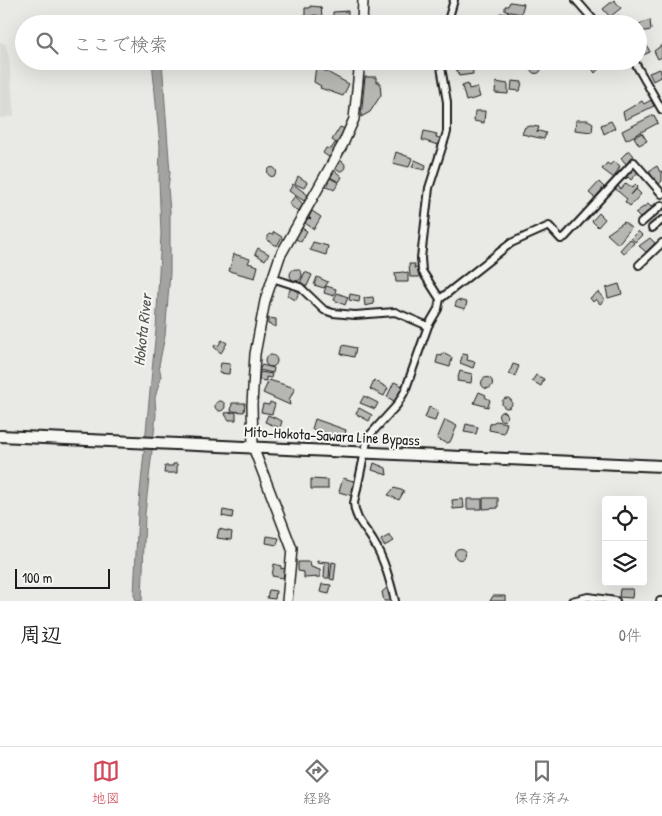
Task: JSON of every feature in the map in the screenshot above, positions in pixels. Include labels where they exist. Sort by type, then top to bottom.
[{"type":"main road","name":"Mito-Hokota-Sawara Line Bypass","points":[[0,436],[662,466]]},
{"type":"street","points":[[362,15],[363,0]]},
{"type":"street","points":[[450,15],[454,0]]},
{"type":"street","points":[[576,0],[589,15]]},
{"type":"street","points":[[287,601],[293,556],[292,549],[254,447],[253,374],[259,330],[272,278],[292,231],[350,130],[357,110],[359,70]]},
{"type":"street","points":[[440,299],[422,272],[421,258],[429,188],[446,132],[448,102],[442,70]]},
{"type":"street","points":[[639,70],[662,110]]},
{"type":"street","points":[[395,601],[385,568],[373,541],[355,513],[354,502],[368,437],[397,405],[405,391],[428,326],[438,309],[440,299],[511,243],[549,226],[561,240],[634,162],[662,194]]},
{"type":"street","points":[[641,223],[662,205]]},
{"type":"street","points":[[652,228],[662,220]]},
{"type":"street","points":[[639,265],[662,243]]},
{"type":"street","points":[[272,278],[300,287],[324,310],[333,314],[355,315],[395,312],[428,326]]},
{"type":"street","points":[[572,601],[588,598],[616,601]]},
{"type":"shaded area","points":[[0,42],[5,44],[9,57],[14,116],[0,118]]},
{"type":"shaded area","points":[[153,70],[163,70],[170,173],[168,188],[170,273],[165,336],[159,365],[161,376],[155,398],[156,415],[145,514],[142,601],[136,601],[134,594],[138,513],[156,330],[161,234],[160,146]]},
{"type":"building","points":[[614,0],[621,8],[612,15],[608,15],[603,9]]},
{"type":"building","points":[[510,2],[524,4],[521,14],[505,11],[505,6],[508,6]]},
{"type":"building","points":[[310,6],[321,7],[322,15],[305,15],[305,8],[310,8]]},
{"type":"building","points":[[348,11],[348,15],[333,15],[333,12]]},
{"type":"building","points":[[650,20],[651,30],[647,31],[647,21]]},
{"type":"building","points":[[662,45],[662,57],[658,59],[654,51]]},
{"type":"building","points":[[660,69],[662,76],[653,81],[649,73]]},
{"type":"building","points":[[316,70],[323,70],[349,84],[343,96],[320,88],[321,86],[314,82]]},
{"type":"building","points":[[457,70],[473,70],[473,74],[459,76]]},
{"type":"building","points":[[531,70],[541,70],[538,73]]},
{"type":"building","points":[[365,77],[376,77],[376,82],[380,82],[381,95],[370,112],[361,117]]},
{"type":"building","points":[[512,81],[522,82],[520,91],[511,90]]},
{"type":"building","points":[[496,82],[508,84],[508,94],[495,93]]},
{"type":"building","points":[[468,84],[469,89],[477,87],[480,97],[466,101],[462,86]]},
{"type":"building","points":[[651,100],[654,106],[625,120],[623,112],[642,101],[644,104]]},
{"type":"building","points":[[475,111],[485,111],[484,123],[474,121]]},
{"type":"building","points":[[654,115],[658,123],[626,140],[622,131]]},
{"type":"building","points":[[576,120],[588,120],[593,123],[592,132],[575,130]]},
{"type":"building","points":[[611,121],[615,128],[604,134],[601,125]]},
{"type":"building","points":[[340,127],[345,129],[338,144],[332,140]]},
{"type":"building","points":[[525,127],[539,127],[537,133],[539,131],[546,133],[544,139],[522,134]]},
{"type":"building","points":[[424,131],[437,134],[436,137],[440,138],[438,145],[422,140]]},
{"type":"building","points":[[642,133],[647,141],[639,145],[634,137]]},
{"type":"building","points":[[335,143],[337,144],[330,158],[323,153],[326,148],[331,149]]},
{"type":"building","points":[[629,150],[634,156],[629,159],[631,161],[627,165],[621,158]]},
{"type":"building","points":[[396,152],[412,158],[409,167],[393,163]]},
{"type":"building","points":[[415,160],[426,165],[425,170],[412,167]]},
{"type":"building","points":[[338,161],[342,161],[345,166],[344,170],[338,171],[335,168],[335,164]]},
{"type":"building","points":[[614,161],[620,166],[614,178],[602,169],[607,163],[610,165]]},
{"type":"building","points":[[657,166],[660,172],[662,171],[662,181],[657,186],[649,171]]},
{"type":"building","points":[[272,167],[277,172],[272,177],[267,172]]},
{"type":"building","points":[[633,168],[639,171],[631,180],[628,177],[626,179],[623,176]]},
{"type":"building","points":[[333,169],[342,177],[339,182],[328,176]]},
{"type":"building","points":[[298,176],[307,182],[304,188],[295,184]]},
{"type":"building","points":[[330,178],[339,183],[334,190],[325,185]]},
{"type":"building","points":[[599,182],[604,187],[595,198],[589,193]]},
{"type":"building","points":[[626,183],[632,188],[635,184],[638,187],[636,189],[641,194],[630,206],[625,202],[627,199],[613,187],[616,184],[621,189]]},
{"type":"building","points":[[293,184],[308,195],[304,201],[289,191]]},
{"type":"building","points":[[295,196],[303,204],[298,212],[289,204]]},
{"type":"building","points":[[656,203],[657,205],[642,220],[635,213],[648,204],[651,207]]},
{"type":"building","points":[[312,211],[321,217],[314,229],[305,223],[308,218],[311,219],[309,217]]},
{"type":"building","points":[[599,213],[605,219],[598,227],[592,221]]},
{"type":"building","points":[[624,222],[631,228],[618,244],[607,234]]},
{"type":"building","points":[[302,228],[307,231],[301,242],[293,237]]},
{"type":"building","points":[[638,231],[642,235],[635,242],[631,238]]},
{"type":"building","points":[[274,232],[282,237],[277,246],[267,240],[269,234],[272,235]]},
{"type":"building","points":[[650,238],[655,243],[646,252],[639,246]]},
{"type":"building","points":[[630,239],[634,243],[624,254],[620,250]]},
{"type":"building","points":[[313,242],[328,246],[326,255],[310,250]]},
{"type":"building","points":[[258,248],[269,254],[265,260],[255,254]]},
{"type":"building","points":[[234,254],[250,259],[248,263],[258,266],[255,278],[229,271]]},
{"type":"building","points":[[409,264],[415,264],[414,268],[419,268],[419,277],[410,277]]},
{"type":"building","points":[[298,269],[301,270],[301,280],[294,281],[291,280],[290,273],[291,270]]},
{"type":"building","points":[[305,272],[312,275],[307,286],[300,283]]},
{"type":"building","points":[[395,273],[408,273],[408,282],[396,282]]},
{"type":"building","points":[[317,277],[328,282],[324,288],[314,285]]},
{"type":"building","points":[[619,284],[622,294],[608,298],[606,288]]},
{"type":"building","points":[[292,286],[300,289],[296,300],[287,296]]},
{"type":"building","points":[[326,286],[336,289],[334,296],[324,293]]},
{"type":"building","points":[[598,292],[605,300],[600,304],[596,299],[593,302],[590,298]]},
{"type":"building","points":[[337,293],[348,297],[345,305],[334,300]]},
{"type":"building","points":[[350,294],[360,296],[359,302],[349,300]]},
{"type":"building","points":[[373,297],[374,304],[365,306],[364,298]]},
{"type":"building","points":[[457,300],[467,302],[465,309],[455,306]]},
{"type":"building","points":[[268,318],[276,319],[276,327],[268,324]]},
{"type":"building","points":[[222,340],[227,343],[221,353],[214,347],[215,344],[218,346]]},
{"type":"building","points":[[343,345],[356,348],[354,357],[341,354]]},
{"type":"building","points":[[443,353],[452,358],[450,367],[436,363],[438,355],[442,356]]},
{"type":"building","points":[[463,354],[468,355],[467,360],[475,362],[473,368],[460,363]]},
{"type":"building","points":[[271,355],[277,361],[271,367],[265,361]]},
{"type":"building","points":[[221,363],[230,364],[229,374],[219,373]]},
{"type":"building","points":[[513,364],[519,366],[515,376],[509,374]]},
{"type":"building","points":[[262,365],[274,368],[273,373],[259,370]]},
{"type":"building","points":[[460,371],[472,374],[471,383],[457,381]]},
{"type":"building","points":[[260,372],[272,374],[271,378],[266,377],[266,381],[259,380]]},
{"type":"building","points":[[536,375],[544,379],[541,386],[532,381]]},
{"type":"building","points":[[485,378],[489,378],[492,383],[491,387],[485,388],[482,385],[482,381]]},
{"type":"building","points":[[269,380],[295,388],[289,400],[290,405],[263,393]]},
{"type":"building","points":[[374,380],[388,388],[384,396],[370,389]]},
{"type":"building","points":[[394,382],[403,386],[396,402],[387,397]]},
{"type":"building","points":[[479,392],[486,395],[485,397],[490,400],[488,407],[474,403]]},
{"type":"building","points":[[364,396],[378,403],[375,409],[360,403]]},
{"type":"building","points":[[505,398],[509,398],[512,403],[509,408],[505,408],[502,405],[502,401]]},
{"type":"building","points":[[220,401],[225,406],[220,411],[215,406]]},
{"type":"building","points":[[270,402],[275,404],[272,414],[261,412],[263,404],[269,405]]},
{"type":"building","points":[[232,403],[245,403],[244,412],[231,411]]},
{"type":"building","points":[[429,407],[438,411],[435,421],[425,418]]},
{"type":"building","points":[[359,408],[372,415],[369,421],[356,414]]},
{"type":"building","points":[[503,411],[508,416],[503,421],[498,416]]},
{"type":"building","points":[[236,412],[236,420],[229,420],[225,413]]},
{"type":"building","points":[[268,415],[282,421],[280,428],[265,422]]},
{"type":"building","points":[[315,419],[346,430],[344,438],[312,429]]},
{"type":"building","points":[[445,420],[457,426],[450,442],[447,443],[437,439]]},
{"type":"building","points":[[496,421],[507,423],[504,433],[489,430],[490,424]]},
{"type":"building","points":[[466,424],[478,427],[476,434],[464,432]]},
{"type":"building","points":[[374,463],[386,468],[387,475],[372,470]]},
{"type":"building","points":[[173,464],[177,464],[177,473],[164,473],[165,466],[173,466]]},
{"type":"building","points":[[343,478],[357,482],[353,496],[339,492]]},
{"type":"building","points":[[311,479],[328,480],[328,489],[311,489]]},
{"type":"building","points":[[394,488],[404,491],[399,500],[388,495]]},
{"type":"building","points":[[483,498],[498,498],[498,508],[483,509]]},
{"type":"building","points":[[463,499],[464,508],[453,509],[452,500]]},
{"type":"building","points":[[467,499],[482,499],[482,509],[467,509]]},
{"type":"building","points":[[223,510],[233,512],[232,518],[222,516]]},
{"type":"building","points":[[219,529],[232,532],[231,540],[217,538]]},
{"type":"building","points":[[267,536],[279,538],[277,545],[266,543]]},
{"type":"building","points":[[388,536],[394,541],[384,546],[381,540]]},
{"type":"building","points":[[458,549],[462,549],[465,554],[464,558],[458,559],[455,556],[455,552]]},
{"type":"building","points":[[317,561],[330,562],[329,578],[324,578],[325,564],[317,563]]},
{"type":"building","points":[[298,562],[310,562],[311,567],[320,570],[320,577],[304,578],[304,572],[298,571]]},
{"type":"building","points":[[332,562],[336,563],[334,580],[330,579]]},
{"type":"building","points":[[274,564],[281,566],[281,569],[285,568],[283,578],[272,576]]},
{"type":"building","points":[[322,584],[331,585],[329,594],[320,592]]},
{"type":"building","points":[[388,587],[392,601],[384,601],[382,592]]},
{"type":"building","points":[[620,589],[633,589],[632,598],[619,597]]},
{"type":"building","points":[[269,590],[276,591],[275,599],[267,598]]},
{"type":"building","points":[[493,596],[505,596],[505,601],[490,601]]},
{"type":"water label","name":"Hokota River","points":[[142,330]]}]
